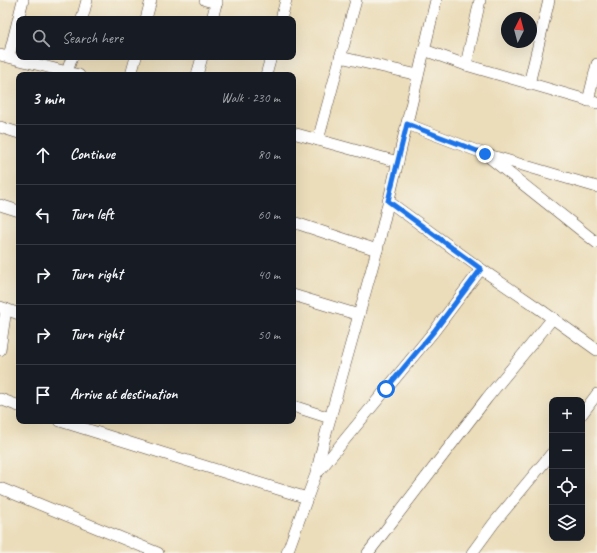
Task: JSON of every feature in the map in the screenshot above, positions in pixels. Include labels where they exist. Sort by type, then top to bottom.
[{"type":"street","points":[[18,16],[23,0]]},
{"type":"street","points":[[83,16],[87,0]]},
{"type":"street","points":[[147,16],[151,0]]},
{"type":"street","points":[[205,0],[217,1],[213,16]]},
{"type":"street","points":[[282,16],[286,0]]},
{"type":"street","points":[[318,140],[356,0]]},
{"type":"street","points":[[287,553],[316,474],[330,418],[377,250],[436,0]]},
{"type":"street","points":[[466,65],[480,0]]},
{"type":"street","points":[[529,84],[550,0]]},
{"type":"street","points":[[16,21],[5,55],[16,58]]},
{"type":"street","points":[[424,50],[466,65],[592,102],[597,64]]},
{"type":"street","points":[[340,57],[418,75]]},
{"type":"street","points":[[24,60],[68,72],[71,60]]},
{"type":"street","points":[[132,72],[135,60]]},
{"type":"street","points":[[198,72],[201,60]]},
{"type":"street","points":[[267,72],[270,60]]},
{"type":"street","points":[[407,124],[485,154],[597,187]]},
{"type":"street","points":[[0,127],[16,133]]},
{"type":"street","points":[[296,134],[398,162]]},
{"type":"street","points":[[485,154],[597,244]]},
{"type":"street","points":[[388,201],[481,269],[597,350]]},
{"type":"street","points":[[0,205],[16,210]]},
{"type":"street","points":[[296,223],[377,250]]},
{"type":"street","points":[[316,474],[435,330],[481,269]]},
{"type":"street","points":[[296,296],[359,315]]},
{"type":"street","points":[[0,350],[3,308],[16,313]]},
{"type":"street","points":[[368,553],[487,398],[553,318]]},
{"type":"street","points":[[585,410],[597,394]]},
{"type":"street","points":[[0,399],[16,405]]},
{"type":"street","points":[[296,407],[330,418]]},
{"type":"street","points":[[70,424],[306,498]]},
{"type":"street","points":[[472,553],[494,523],[549,456]]},
{"type":"street","points":[[0,488],[158,553]]},
{"type":"route","points":[[386,389],[435,330],[481,269],[388,201],[407,124],[485,154]]}]
